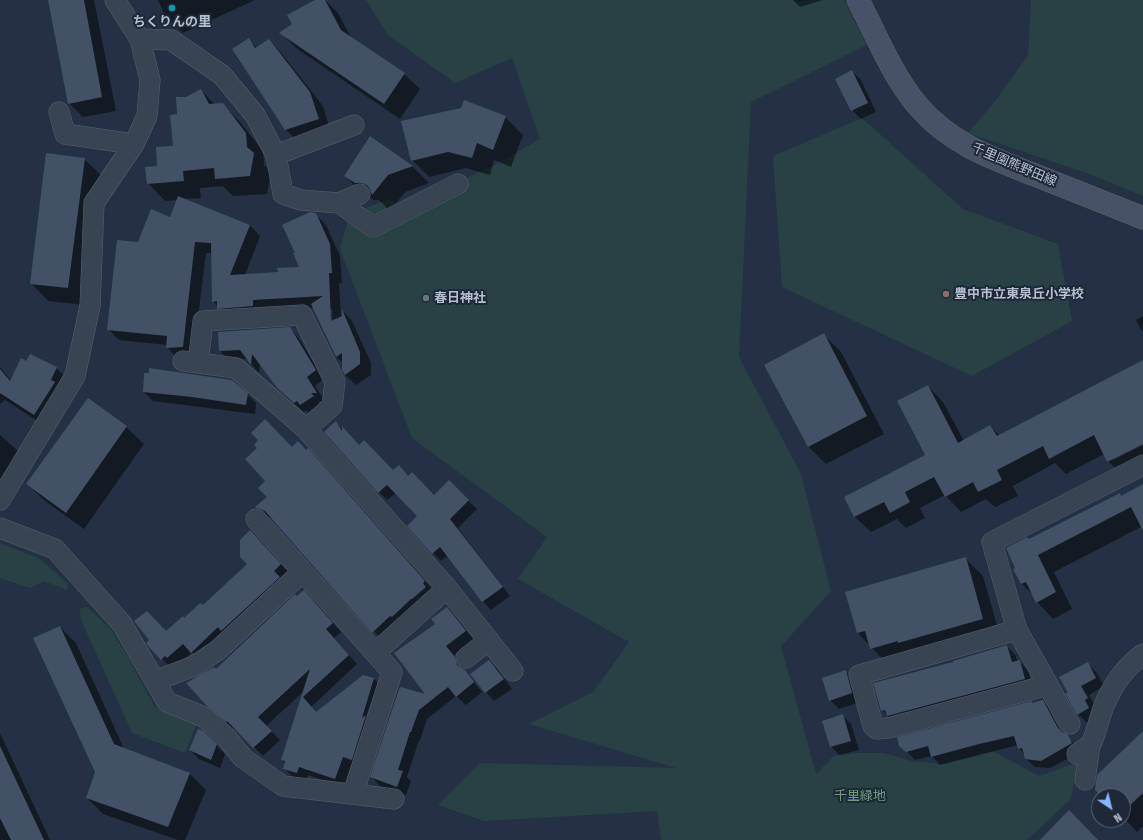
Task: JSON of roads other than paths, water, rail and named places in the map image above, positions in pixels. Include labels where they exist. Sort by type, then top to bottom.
[{"type":"street","points":[[0,500],[75,376],[90,306],[94,203],[134,144],[147,116],[150,80],[140,39],[115,0]]},
{"type":"street","name":"千里園熊野田線","points":[[858,0],[893,68],[908,93],[929,118],[945,132],[978,152],[1143,218]]},
{"type":"street","points":[[140,39],[171,40],[222,75],[255,115],[276,155],[282,194],[301,200],[338,203],[360,194]]},
{"type":"street","points":[[59,112],[65,134],[134,144]]},
{"type":"street","points":[[276,155],[354,125]]},
{"type":"street","points":[[338,203],[374,227],[458,184]]},
{"type":"street","points":[[306,429],[332,406],[335,382],[302,315],[203,321],[191,362],[236,368],[306,429],[447,588],[513,671]]},
{"type":"street","points":[[1070,724],[1017,630],[992,542],[1143,465]]},
{"type":"street","points":[[256,519],[392,672],[353,794]]},
{"type":"street","points":[[0,528],[55,549],[122,624],[167,702],[204,717],[225,736],[243,758],[283,786],[394,799]]},
{"type":"street","points":[[155,681],[194,666],[218,650],[302,572]]},
{"type":"street","points":[[375,653],[447,588]]},
{"type":"street","points":[[1017,630],[859,675],[870,720],[877,736],[888,728],[1048,684]]},
{"type":"street","points":[[466,658],[489,640]]},
{"type":"street","points":[[1085,780],[1082,748],[1113,688],[1128,668],[1143,654]]},
{"type":"place","name":"ちくりんの里","points":[[172,8]]},
{"type":"place","name":"豊中市立東泉丘小学校","points":[[946,294]]},
{"type":"place","name":"春日神社","points":[[426,298]]},
{"type":"park label","name":"千里緑地","points":[[860,796]]}]
